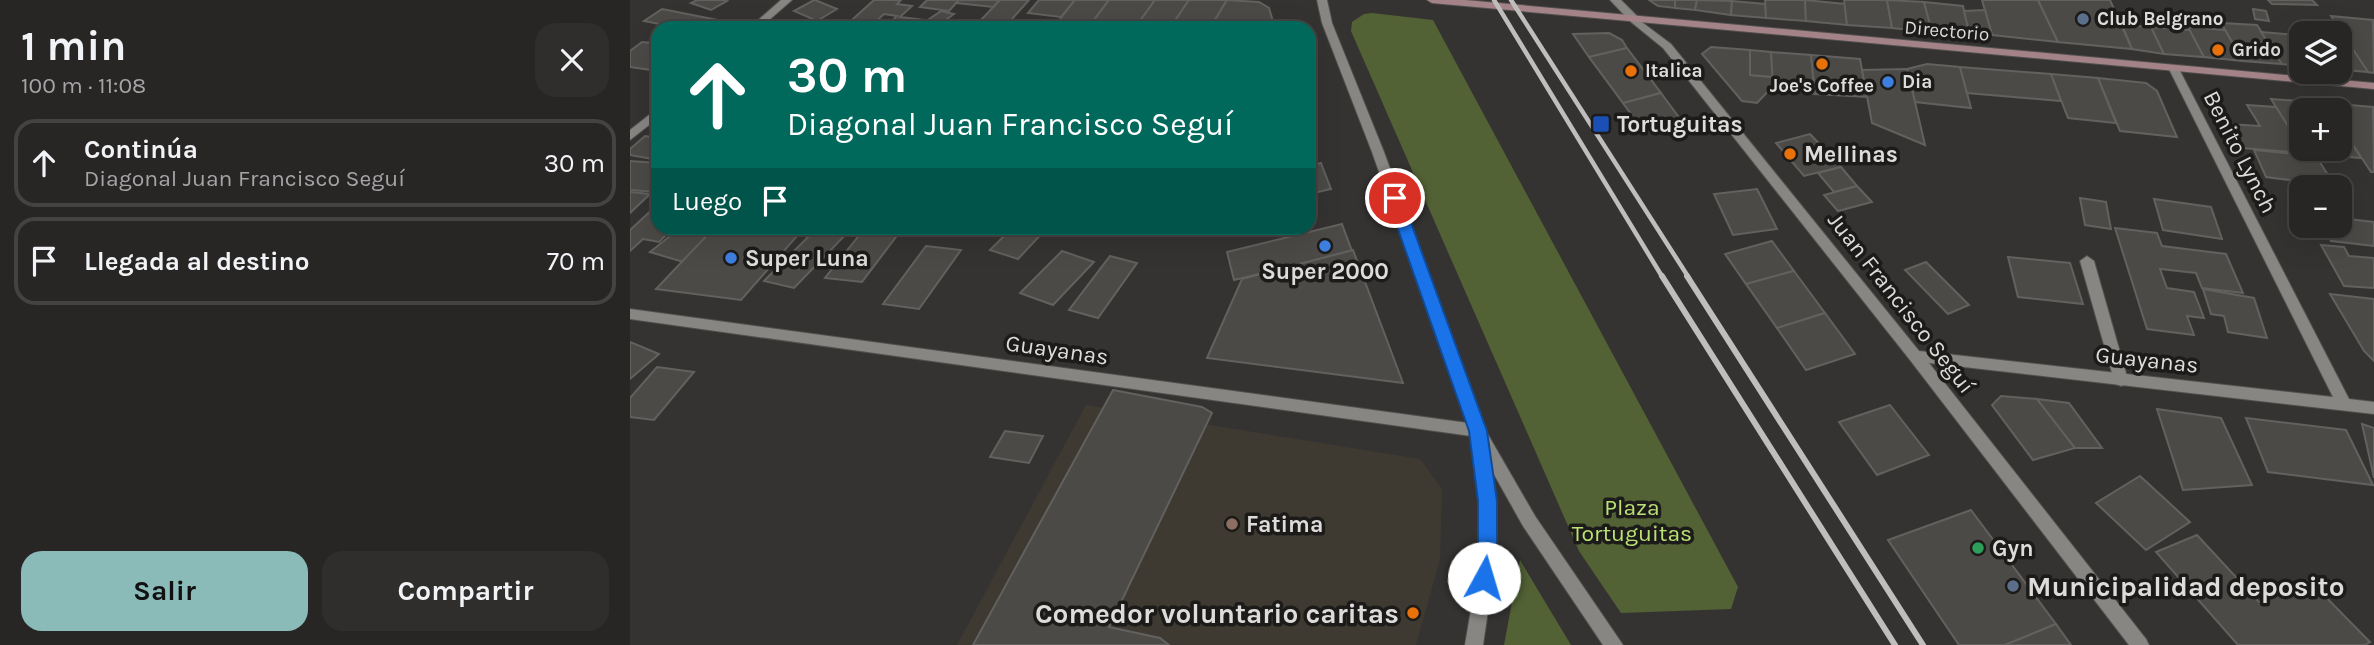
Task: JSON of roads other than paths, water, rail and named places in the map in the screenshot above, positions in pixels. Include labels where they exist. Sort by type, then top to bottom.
[{"type":"main road","name":"Directorio","points":[[1432,0],[2374,86]]},
{"type":"street","points":[[762,21],[786,0]]},
{"type":"street","points":[[1322,0],[1327,23],[1378,152],[1478,431],[1529,521],[1614,645]]},
{"type":"street","name":"Juan Francisco Seguí","points":[[1615,0],[1667,46],[1915,356],[2140,645]]},
{"type":"street","name":"Benito Lynch","points":[[2174,69],[2344,404]]},
{"type":"street","points":[[630,136],[651,118]]},
{"type":"street","points":[[2087,261],[2121,380]]},
{"type":"street","name":"Guayanas","points":[[630,314],[1478,431]]},
{"type":"street","name":"Guayanas","points":[[1915,356],[2374,408]]},
{"type":"street","points":[[1474,645],[1488,556],[1487,501],[1478,431]]},
{"type":"railway","points":[[1494,0],[1663,278]]},
{"type":"railway","points":[[1511,0],[1689,278]]},
{"type":"railway","points":[[1662,276],[1895,645]]},
{"type":"railway","points":[[1687,276],[1923,645]]},
{"type":"place","name":"Club Belgrano","points":[[2083,19]]},
{"type":"place","name":"Grido","points":[[2218,50]]},
{"type":"place","name":"Joe's Coffee","points":[[1822,64]]},
{"type":"place","name":"Italica","points":[[1631,71]]},
{"type":"place","name":"Dia","points":[[1888,82]]},
{"type":"place","name":"Tortuguitas","points":[[1601,124]]},
{"type":"place","name":"Mellinas","points":[[1790,154]]},
{"type":"place","name":"Super 2000","points":[[1325,246]]},
{"type":"place","name":"Super Luna","points":[[731,258]]},
{"type":"place","name":"Fatima","points":[[1232,524]]},
{"type":"place","name":"Gyn","points":[[1978,548]]},
{"type":"place","name":"Municipalidad deposito","points":[[2013,586]]},
{"type":"place","name":"Comedor voluntario caritas","points":[[1413,613]]},
{"type":"park label","name":"Plaza Tortuguitas","points":[[1632,520]]}]
